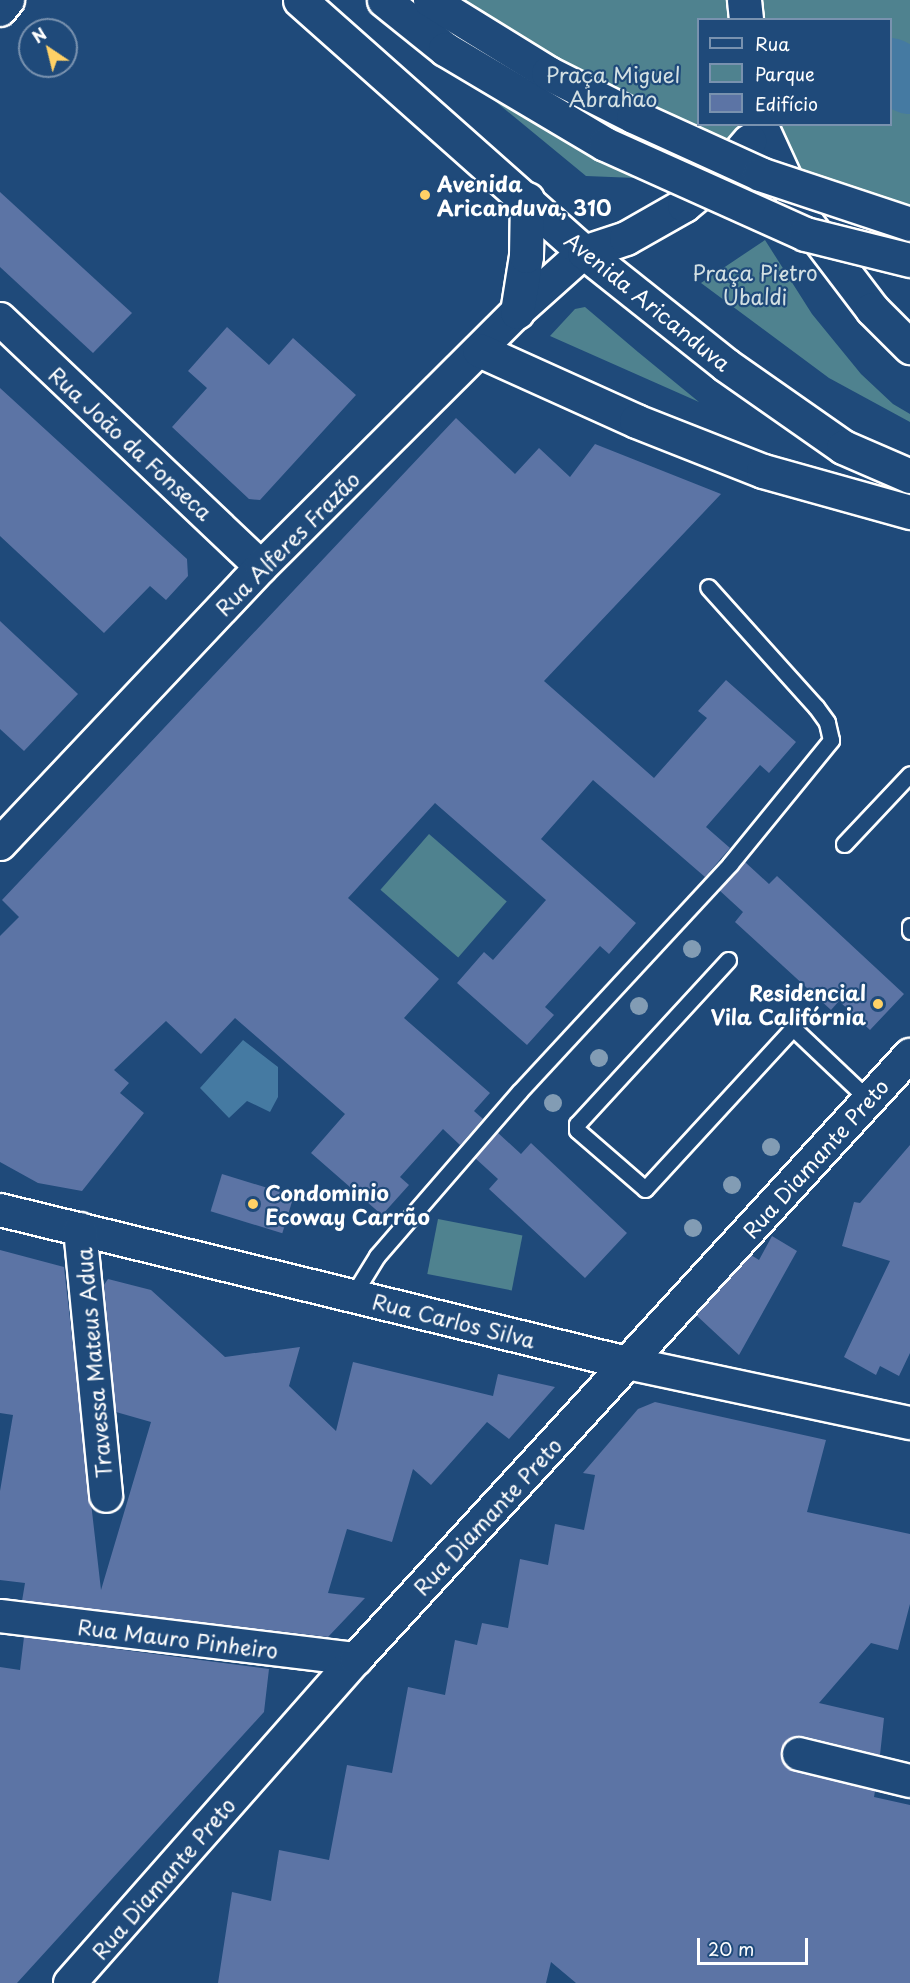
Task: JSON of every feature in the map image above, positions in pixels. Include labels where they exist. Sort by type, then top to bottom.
[{"type":"main road","name":"Avenida Aricanduva","points":[[300,0],[527,199],[584,252],[726,364],[843,447],[910,476]]},
{"type":"main road","points":[[384,0],[445,50],[605,144],[805,234],[910,260]]},
{"type":"main road","points":[[430,0],[548,73],[633,116],[760,174],[910,224]]},
{"type":"main road","points":[[744,0],[746,18]]},
{"type":"main road","points":[[584,252],[626,238],[684,205],[718,177],[759,126]]},
{"type":"main road","points":[[760,126],[803,218],[872,309],[910,347]]},
{"type":"main road","points":[[517,312],[526,256],[527,199]]},
{"type":"main road","points":[[479,351],[636,421],[763,471],[910,512]]},
{"type":"street","points":[[0,10],[8,0]]},
{"type":"street","name":"Rua Alferes Frazão","points":[[0,844],[261,567],[517,312],[584,252]]},
{"type":"street","name":"Rua João da Fonseca","points":[[0,319],[261,567]]},
{"type":"street","name":"Rua Diamante Preto","points":[[70,1983],[356,1659],[910,1054]]},
{"type":"street","name":"Rua Carlos Silva","points":[[0,1210],[627,1364],[910,1423]]},
{"type":"street","name":"Travessa Mateus Adua","points":[[80,1230],[106,1496]]},
{"type":"street","name":"Rua Mauro Pinheiro","points":[[0,1616],[356,1659]]},
{"type":"street","points":[[799,1754],[910,1780]]},
{"type":"lane","points":[[353,1295],[377,1256],[520,1091],[730,864],[831,740],[827,722],[816,707],[708,587]]},
{"type":"lane","points":[[844,844],[910,774]]},
{"type":"lane","points":[[910,926],[910,931]]},
{"type":"lane","points":[[729,960],[577,1124],[577,1130],[645,1189],[793,1028],[869,1100]]},
{"type":"green space","name":"Praça Miguel Abrahao","points":[[372,0],[910,0],[910,245],[701,160],[636,178],[586,176]]},
{"type":"green space","name":"Praça Pietro Ubaldi","points":[[765,240],[812,314],[861,374],[893,404],[910,414],[910,422],[829,378],[701,283]]},
{"type":"green space","points":[[585,307],[699,402],[550,336],[575,309]]},
{"type":"green space","points":[[429,834],[507,902],[458,957],[380,890]]},
{"type":"green space","points":[[438,1219],[522,1235],[512,1290],[427,1274]]},
{"type":"water","points":[[243,1040],[278,1067],[278,1097],[270,1112],[247,1101],[229,1118],[200,1088]]},
{"type":"building","points":[[0,192],[132,313],[93,353],[0,267]]},
{"type":"building","points":[[227,327],[269,365],[293,338],[356,395],[260,500],[249,499],[172,427],[207,388],[188,371]]},
{"type":"building","points":[[0,388],[187,559],[188,576],[166,600],[150,586],[104,633],[0,536]]},
{"type":"building","points":[[456,418],[515,474],[539,448],[570,477],[595,444],[721,494],[544,681],[654,778],[707,718],[698,711],[726,680],[796,742],[769,773],[760,765],[706,827],[730,848],[705,877],[593,780],[541,839],[636,923],[609,954],[600,946],[545,1007],[554,1015],[527,1045],[457,983],[484,952],[493,960],[546,900],[435,803],[348,898],[439,979],[404,1018],[490,1093],[474,1111],[483,1119],[460,1145],[443,1129],[400,1177],[409,1185],[382,1215],[311,1153],[345,1114],[235,1018],[201,1054],[166,1021],[114,1070],[129,1083],[120,1093],[144,1113],[82,1191],[38,1183],[0,1162],[0,936],[19,917],[2,900]]},
{"type":"building","points":[[0,621],[78,694],[24,751],[0,729]]},
{"type":"building","points":[[745,862],[769,884],[777,876],[904,994],[870,1030],[839,1001],[831,1010],[735,922],[743,912],[719,890]]},
{"type":"building","points":[[497,1132],[521,1154],[531,1143],[627,1233],[585,1278],[489,1189],[498,1179],[475,1158]]},
{"type":"building","points":[[910,1145],[910,1353],[899,1376],[880,1366],[876,1375],[844,1357],[890,1261],[842,1246],[854,1202],[860,1203]]},
{"type":"building","name":"Condominio Ecoway Carrão","points":[[222,1174],[294,1196],[282,1233],[211,1211]]},
{"type":"building","points":[[772,1236],[797,1251],[739,1355],[696,1315],[751,1255],[759,1260]]},
{"type":"building","points":[[0,1250],[64,1267],[101,1590],[151,1422],[116,1412],[104,1285],[108,1279],[151,1290],[225,1357],[300,1347],[289,1386],[336,1431],[353,1362],[493,1396],[498,1374],[555,1387],[509,1439],[487,1422],[431,1485],[413,1469],[392,1542],[347,1529],[328,1593],[365,1598],[328,1637],[22,1601],[25,1583],[0,1580],[0,1491],[13,1415],[0,1413]]},
{"type":"building","points":[[655,1402],[826,1440],[807,1512],[910,1534],[910,1604],[898,1650],[871,1643],[819,1703],[884,1718],[880,1755],[803,1736],[786,1741],[781,1750],[786,1767],[794,1771],[875,1791],[874,1797],[910,1805],[910,1983],[576,1983],[551,1962],[546,1983],[218,1983],[232,1892],[271,1901],[279,1850],[329,1860],[347,1765],[392,1773],[408,1687],[445,1695],[455,1640],[477,1645],[482,1623],[508,1628],[520,1559],[548,1565],[555,1524],[584,1530],[595,1475],[583,1473],[638,1409]]},
{"type":"building","points":[[24,1637],[269,1669],[264,1712],[17,1983],[0,1983],[0,1667],[20,1670]]},
{"type":"waterway","points":[[892,72],[910,81]]},
{"type":"place","name":"Avenida Aricanduva, 310","points":[[425,195]]},
{"type":"place","name":"Residencial Vila Califórnia","points":[[878,1004]]},
{"type":"place","name":"Condominio Ecoway Carrão","points":[[253,1204]]}]
